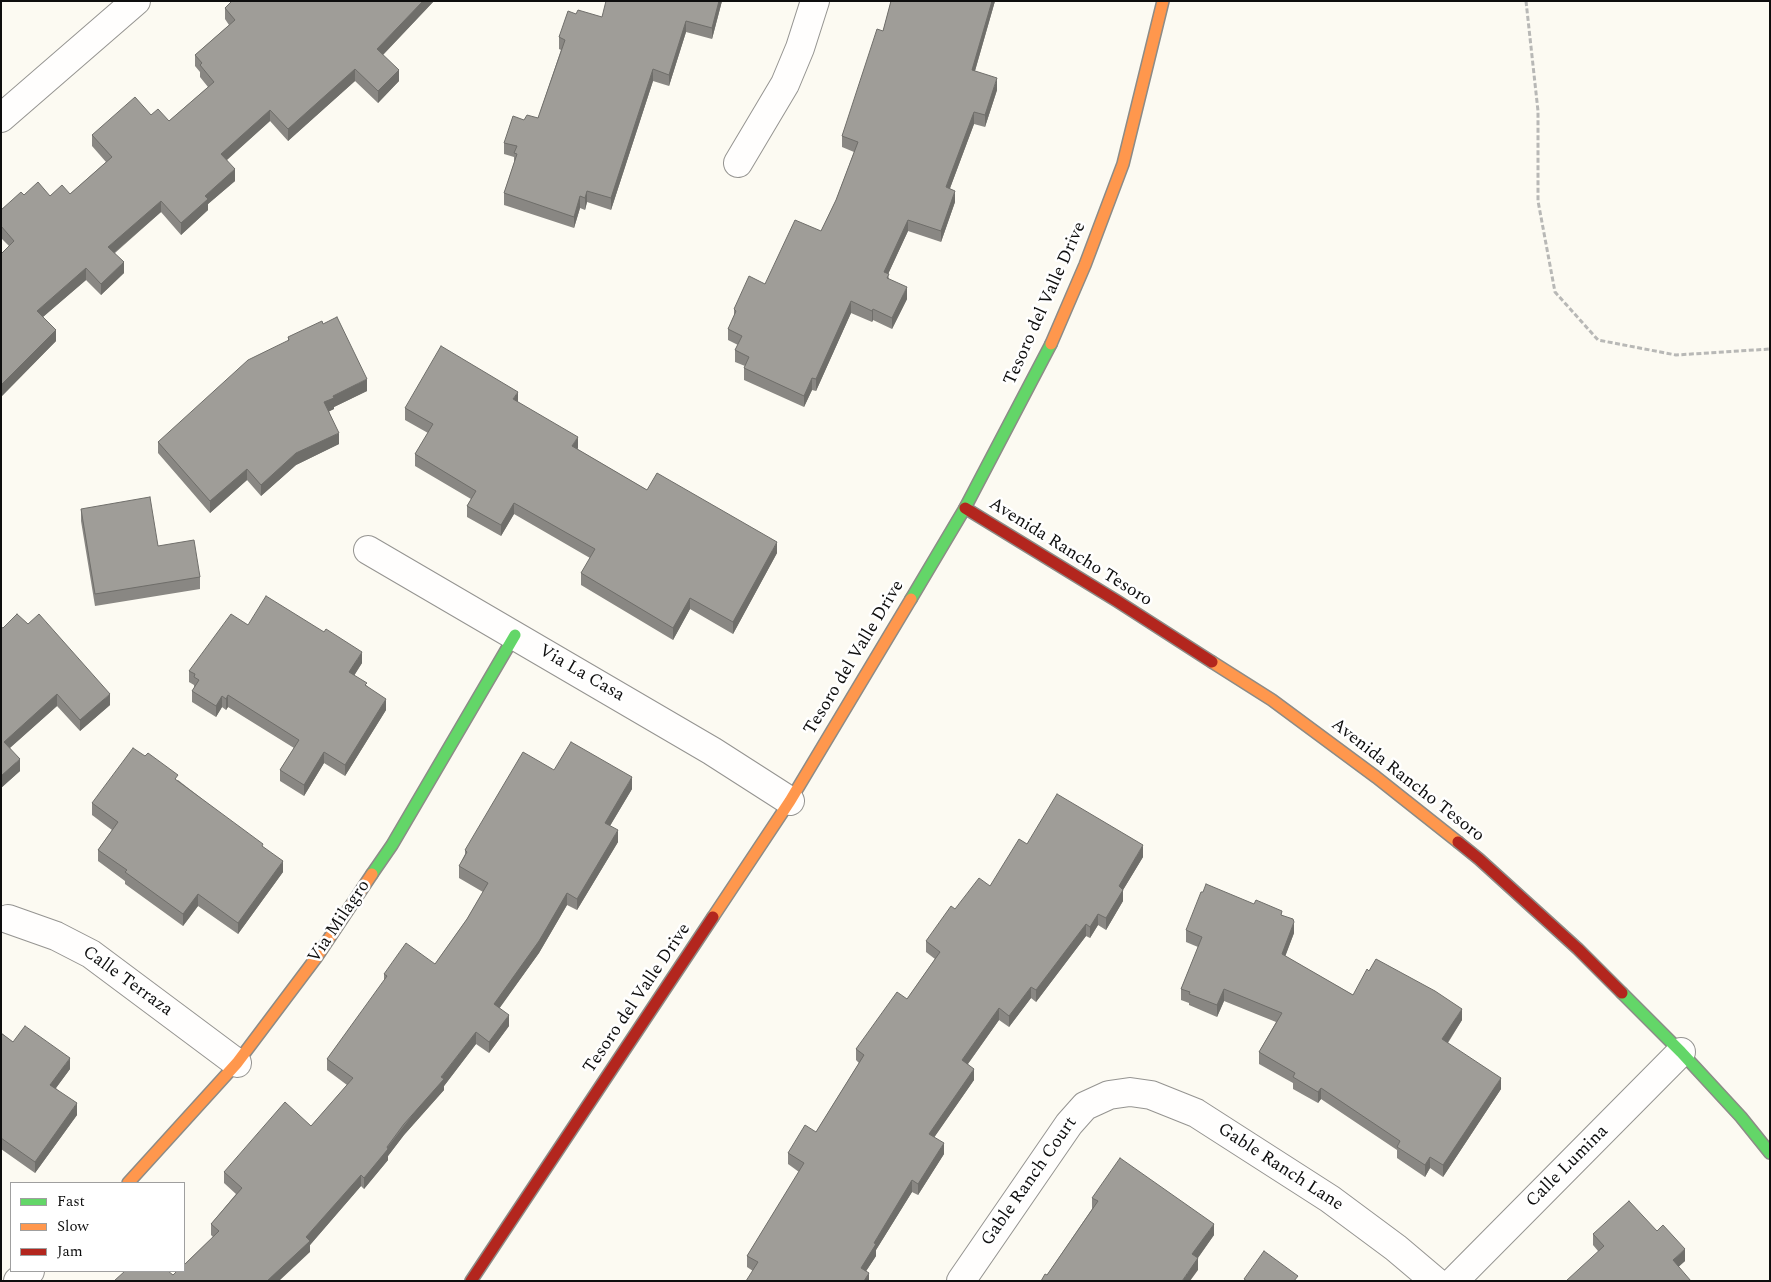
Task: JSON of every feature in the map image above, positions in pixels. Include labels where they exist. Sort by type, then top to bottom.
[{"type":"street","points":[[1,118],[136,1]]},
{"type":"street","points":[[738,163],[784,84],[800,48],[815,1]]},
{"type":"street","name":"Tesoro del Valle Drive","points":[[471,1281],[790,801],[964,508],[1047,354],[1085,266],[1123,164],[1163,1]]},
{"type":"street","name":"Avenida Rancho Tesoro","points":[[964,508],[1117,601],[1272,700],[1369,772],[1478,859],[1578,949],[1681,1052],[1741,1117],[1770,1153]]},
{"type":"street","name":"Via La Casa","points":[[368,550],[712,751],[790,801]]},
{"type":"street","name":"Via Milagro","points":[[129,1182],[237,1063],[316,958],[392,845],[515,635]]},
{"type":"street","name":"Calle Terraza","points":[[8,919],[56,936],[91,954],[237,1063]]},
{"type":"street","name":"Calle Lumina","points":[[1454,1281],[1681,1052]]},
{"type":"street","name":"Gable Ranch Lane","points":[[1109,1095],[1130,1092],[1152,1095],[1196,1113],[1330,1199],[1396,1248],[1435,1281]]},
{"type":"street","name":"Gable Ranch Court","points":[[961,1281],[1069,1124],[1085,1106],[1109,1095]]},
{"type":"street","points":[[18,1281],[29,1272]]},
{"type":"path","points":[[1526,1],[1538,111],[1538,201],[1555,292],[1598,340],[1676,355],[1770,349]]},
{"type":"building","points":[[232,1],[423,1],[377,49],[399,70],[378,91],[355,69],[288,129],[270,110],[221,154],[235,169],[205,196],[208,199],[181,223],[161,201],[108,247],[124,262],[101,284],[86,268],[37,311],[56,330],[1,385],[1,254],[14,241],[1,226],[1,210],[21,192],[24,195],[38,182],[50,196],[62,185],[70,194],[112,157],[92,135],[135,97],[151,115],[158,109],[169,121],[214,82],[200,65],[202,63],[195,55],[235,20],[225,8]]},
{"type":"building","points":[[606,1],[719,1],[712,28],[686,21],[669,75],[653,69],[611,198],[587,191],[585,198],[580,196],[574,217],[504,193],[517,154],[514,153],[517,146],[504,143],[513,116],[524,120],[527,115],[538,118],[565,40],[559,37],[568,11],[576,14],[578,10],[602,17]]},
{"type":"building","points":[[891,1],[992,1],[972,70],[997,78],[985,115],[974,112],[946,187],[955,191],[941,231],[908,220],[884,272],[889,274],[887,278],[907,287],[892,318],[851,301],[816,379],[812,378],[804,396],[744,368],[749,357],[735,350],[742,336],[728,329],[736,311],[734,309],[749,276],[765,284],[795,220],[821,231],[836,200],[858,142],[842,136],[877,29],[883,31]]},
{"type":"building","points":[[337,317],[367,379],[324,402],[339,433],[296,453],[261,485],[247,469],[210,501],[158,442],[248,360],[289,340],[288,337],[322,321],[323,324]]},
{"type":"building","points":[[441,346],[518,392],[513,399],[578,437],[572,446],[647,490],[657,473],[777,542],[733,622],[690,598],[673,628],[581,573],[595,549],[514,503],[501,525],[467,506],[476,491],[415,454],[433,424],[405,408]]},
{"type":"building","points":[[150,497],[158,546],[194,540],[200,577],[95,594],[81,509]]},
{"type":"building","points":[[266,596],[324,632],[326,629],[362,652],[349,672],[367,683],[365,685],[386,699],[345,765],[324,752],[304,785],[280,770],[299,740],[228,695],[226,699],[222,696],[216,706],[192,691],[199,680],[194,677],[195,674],[189,671],[231,614],[248,625]]},
{"type":"building","points":[[17,614],[28,624],[39,614],[110,694],[80,720],[57,694],[4,742],[20,759],[1,776],[1,627],[3,628]]},
{"type":"building","points":[[571,742],[632,777],[605,823],[618,830],[577,899],[567,893],[539,941],[494,1004],[509,1015],[489,1042],[476,1032],[441,1077],[444,1079],[404,1124],[387,1147],[388,1149],[364,1178],[361,1175],[306,1237],[310,1241],[267,1281],[114,1281],[124,1272],[169,1272],[173,1275],[176,1272],[185,1272],[185,1264],[219,1231],[211,1224],[242,1188],[224,1172],[285,1102],[311,1126],[353,1078],[327,1059],[387,976],[384,974],[406,943],[435,964],[467,919],[488,883],[459,866],[467,852],[465,850],[523,752],[554,770]]},
{"type":"building","points":[[133,748],[145,756],[148,753],[178,775],[175,779],[283,861],[238,923],[198,894],[183,914],[98,850],[118,822],[92,803]]},
{"type":"building","points":[[1057,794],[1143,845],[1119,886],[1123,890],[1106,918],[1098,914],[1090,927],[1086,924],[1036,990],[1031,987],[1009,1016],[999,1008],[962,1060],[974,1069],[929,1134],[944,1143],[918,1184],[912,1180],[874,1243],[876,1244],[861,1268],[869,1273],[864,1281],[746,1281],[758,1262],[747,1256],[804,1163],[788,1153],[805,1125],[816,1132],[864,1055],[856,1049],[897,992],[907,999],[940,952],[926,941],[951,906],[955,909],[979,878],[990,886],[1019,839],[1027,844]]},
{"type":"building","points":[[1206,884],[1254,904],[1256,900],[1282,911],[1281,915],[1293,919],[1294,922],[1282,954],[1353,995],[1367,969],[1369,971],[1376,959],[1435,991],[1462,1009],[1442,1039],[1501,1078],[1443,1165],[1430,1157],[1425,1165],[1397,1147],[1400,1141],[1321,1088],[1318,1092],[1293,1077],[1295,1073],[1259,1052],[1282,1013],[1224,989],[1217,1005],[1181,989],[1202,937],[1186,930]]},
{"type":"building","points":[[25,1026],[70,1058],[50,1085],[77,1103],[35,1162],[1,1138],[1,1033],[13,1042]]},
{"type":"building","points":[[1120,1158],[1214,1224],[1192,1254],[1198,1258],[1182,1281],[1041,1281],[1098,1201],[1092,1198]]},
{"type":"building","points":[[1629,1201],[1657,1231],[1663,1225],[1685,1249],[1673,1260],[1691,1281],[1566,1281],[1604,1246],[1593,1234]]},
{"type":"building","points":[[1264,1251],[1298,1276],[1294,1281],[1247,1281],[1244,1279]]},
{"type":"traffic: fast","points":[[911,599],[965,508],[1051,344]]},
{"type":"traffic: fast","points":[[372,874],[392,845],[515,635]]},
{"type":"traffic: fast","points":[[1622,993],[1681,1052],[1741,1117],[1770,1153]]},
{"type":"traffic: slow","points":[[1051,344],[1085,265],[1123,164],[1163,1]]},
{"type":"traffic: slow","points":[[713,917],[790,801],[911,599]]},
{"type":"traffic: slow","points":[[1212,662],[1272,700],[1376,777],[1458,842]]},
{"type":"traffic: slow","points":[[129,1182],[237,1063],[316,958],[372,874]]},
{"type":"traffic: jam","points":[[965,508],[1117,601],[1212,662]]},
{"type":"traffic: jam","points":[[1458,842],[1578,949],[1622,993]]},
{"type":"traffic: jam","points":[[471,1281],[713,917]]}]
